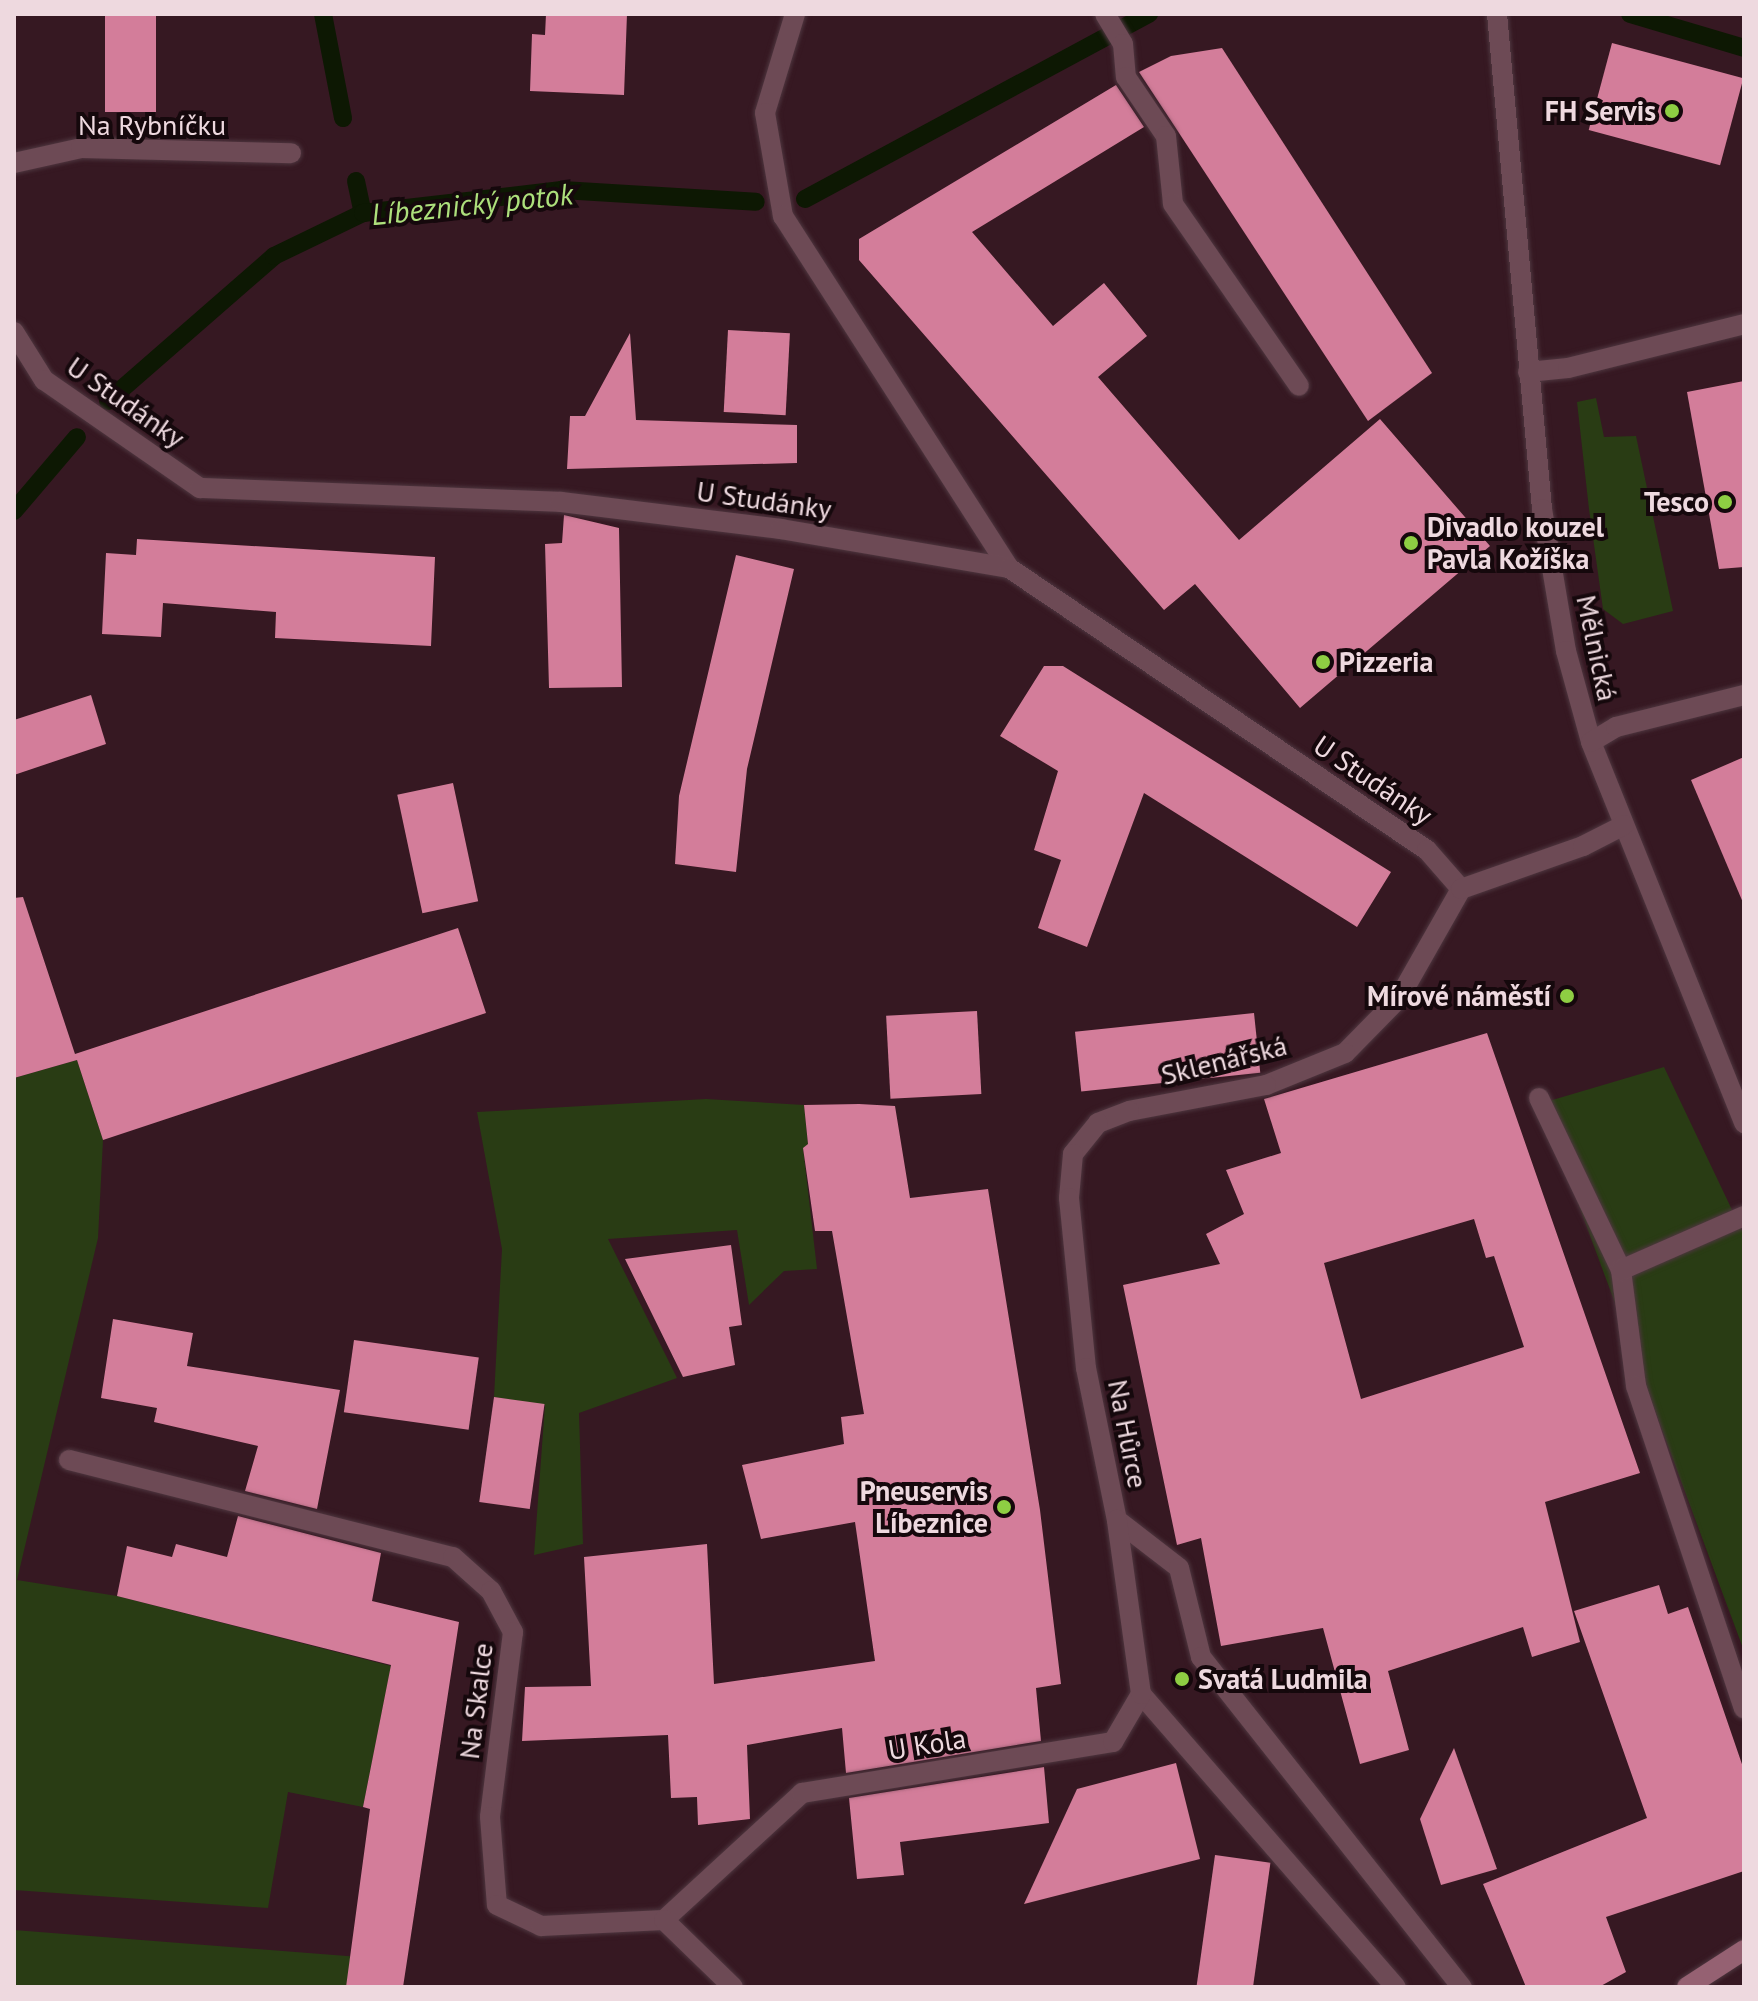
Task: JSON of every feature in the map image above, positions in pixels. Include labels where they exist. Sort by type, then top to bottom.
[{"type":"main road","points":[[1687,1987],[1744,1950]]},
{"type":"street","points":[[795,14],[765,113],[783,216],[1009,568]]},
{"type":"street","name":"Mělnická","points":[[1497,14],[1528,372],[1547,537],[1566,651],[1591,742],[1744,1123]]},
{"type":"street","points":[[1107,17],[1123,44],[1126,77],[1166,136],[1173,204],[1299,386]]},
{"type":"street","name":"Na Rybníčku","points":[[14,163],[81,148],[291,153]]},
{"type":"street","points":[[1528,372],[1568,368],[1744,324]]},
{"type":"street","name":"U Studánky","points":[[14,332],[44,380],[200,488],[561,502],[781,529],[1009,568],[1427,850],[1461,889]]},
{"type":"street","points":[[1591,742],[1616,727],[1744,695]]},
{"type":"street","points":[[1461,889],[1583,846],[1624,825]]},
{"type":"street","name":"Sklenářská","points":[[1073,1154],[1098,1123],[1129,1111],[1266,1085],[1345,1053],[1399,998],[1461,889]]},
{"type":"street","points":[[1539,1098],[1621,1270],[1636,1386],[1744,1708]]},
{"type":"street","name":"Na Hůrce","points":[[1073,1154],[1069,1198],[1086,1368],[1117,1520],[1179,1568],[1201,1657],[1462,1987]]},
{"type":"street","points":[[1621,1270],[1744,1216]]},
{"type":"street","name":"Na Skalce","points":[[69,1460],[453,1557],[491,1591],[513,1632],[490,1817],[497,1905],[541,1926],[664,1920]]},
{"type":"street","points":[[1117,1520],[1141,1694],[1396,1987]]},
{"type":"street","name":"U Kola","points":[[664,1920],[802,1793],[1113,1742],[1141,1694]]},
{"type":"street","points":[[664,1920],[733,1987]]},
{"type":"green space","points":[[1596,398],[1604,437],[1636,436],[1673,611],[1623,624],[1603,609],[1589,509],[1577,402]]},
{"type":"green space","points":[[77,1060],[103,1140],[98,1238],[17,1580],[117,1596],[391,1666],[363,1807],[288,1792],[268,1908],[14,1890],[14,1078]]},
{"type":"green space","points":[[1664,1067],[1744,1235],[1744,1651],[1539,1098],[1549,1101]]},
{"type":"green space","points":[[706,1099],[804,1105],[808,1145],[803,1148],[817,1269],[784,1271],[749,1305],[737,1230],[608,1239],[677,1378],[579,1413],[583,1544],[534,1555],[545,1405],[494,1397],[502,1249],[477,1112]]},
{"type":"green space","points":[[14,1930],[385,1959],[398,1987],[14,1987]]},
{"type":"building","points":[[105,14],[156,14],[156,112],[105,112]]},
{"type":"building","points":[[546,14],[627,14],[624,95],[530,91],[532,34],[545,35]]},
{"type":"building","points":[[1612,43],[1743,78],[1720,165],[1589,130]]},
{"type":"building","points":[[1222,48],[1432,373],[1368,421],[1139,72],[1171,56]]},
{"type":"building","points":[[1116,85],[1144,127],[972,232],[1053,326],[1104,283],[1147,336],[1098,377],[1239,540],[1380,419],[1490,546],[1300,708],[1195,584],[1164,610],[859,260],[859,239]]},
{"type":"building","points":[[728,330],[790,333],[786,415],[724,412]]},
{"type":"building","points":[[630,333],[636,420],[797,425],[797,463],[567,469],[570,416],[585,416]]},
{"type":"building","name":"Tesco","points":[[1744,381],[1744,567],[1719,569],[1687,392]]},
{"type":"building","points":[[564,515],[619,528],[622,687],[549,688],[545,544],[562,543]]},
{"type":"building","points":[[137,539],[435,557],[431,646],[275,638],[276,612],[163,603],[161,637],[102,634],[106,553],[136,555]]},
{"type":"building","points":[[736,555],[794,569],[747,769],[736,872],[675,864],[679,796]]},
{"type":"building","points":[[1044,666],[1063,666],[1391,872],[1357,927],[1144,793],[1087,947],[1038,928],[1061,860],[1034,850],[1058,771],[1000,736]]},
{"type":"building","points":[[91,695],[106,744],[14,775],[14,720]]},
{"type":"building","points":[[1744,757],[1744,905],[1691,780]]},
{"type":"building","points":[[453,783],[478,901],[422,913],[397,795]]},
{"type":"building","points":[[23,897],[75,1054],[458,928],[486,1013],[103,1140],[77,1060],[14,1078],[14,898]]},
{"type":"building","points":[[977,1011],[981,1094],[890,1099],[886,1016]]},
{"type":"building","points":[[1254,1013],[1260,1073],[1081,1091],[1075,1032]]},
{"type":"building","points":[[1487,1033],[1640,1473],[1545,1502],[1580,1642],[1532,1657],[1523,1627],[1388,1671],[1409,1750],[1360,1764],[1323,1628],[1221,1646],[1201,1538],[1177,1545],[1123,1285],[1220,1264],[1206,1234],[1244,1214],[1226,1170],[1281,1153],[1264,1099]],"holes":[[[1474,1219],[1486,1258],[1494,1256],[1524,1347],[1361,1399],[1324,1263]]]},
{"type":"building","points":[[804,1105],[895,1106],[910,1198],[988,1189],[1040,1510],[1061,1684],[1036,1688],[1041,1741],[846,1773],[842,1728],[747,1745],[750,1819],[698,1825],[697,1797],[671,1798],[668,1735],[522,1741],[525,1687],[591,1686],[584,1557],[707,1544],[714,1684],[875,1661],[855,1522],[761,1539],[742,1465],[844,1444],[841,1417],[864,1414],[832,1231],[815,1231],[803,1148],[808,1144]]},
{"type":"building","points":[[731,1245],[742,1325],[729,1327],[735,1365],[683,1377],[625,1259]]},
{"type":"building","points":[[113,1319],[193,1333],[187,1366],[340,1390],[317,1509],[245,1491],[258,1446],[154,1422],[157,1408],[101,1398]]},
{"type":"building","points":[[354,1340],[479,1358],[469,1430],[344,1412]]},
{"type":"building","points":[[494,1397],[545,1404],[530,1509],[479,1502]]},
{"type":"building","points":[[238,1516],[381,1553],[372,1601],[459,1622],[403,1987],[346,1987],[370,1809],[363,1807],[391,1665],[117,1596],[127,1546],[172,1557],[176,1544],[227,1557]]},
{"type":"building","points":[[1659,1585],[1668,1614],[1688,1607],[1744,1770],[1744,1871],[1606,1917],[1626,1972],[1599,1987],[1526,1987],[1483,1884],[1647,1818],[1574,1611]]},
{"type":"building","points":[[1454,1748],[1497,1869],[1441,1885],[1420,1819]]},
{"type":"building","points":[[1176,1763],[1200,1859],[1024,1904],[1077,1789]]},
{"type":"building","points":[[1044,1767],[1049,1823],[900,1842],[904,1875],[857,1879],[849,1798]]},
{"type":"building","points":[[1215,1855],[1270,1863],[1253,1987],[1196,1987]]},
{"type":"waterway","points":[[323,14],[343,118]]},
{"type":"waterway","name":"Líbeznický potok","points":[[805,199],[1149,14]]},
{"type":"waterway","name":"Líbeznický potok","points":[[1630,14],[1744,48]]},
{"type":"waterway","points":[[356,181],[363,213]]},
{"type":"waterway","name":"Líbeznický potok","points":[[108,401],[274,256],[363,213],[562,190],[756,202]]},
{"type":"waterway","name":"Líbeznický potok","points":[[14,511],[77,437]]},
{"type":"place","name":"FH Servis","points":[[1672,111]]},
{"type":"place","name":"Tesco","points":[[1725,502]]},
{"type":"place","name":"Divadlo kouzel Pavla Kožíška","points":[[1411,543]]},
{"type":"place","name":"Pizzeria","points":[[1323,662]]},
{"type":"place","name":"Mírové náměstí","points":[[1567,996]]},
{"type":"place","name":"Pneuservis Líbeznice","points":[[1004,1507]]},
{"type":"place","name":"Svatá Ludmila","points":[[1182,1679]]}]
